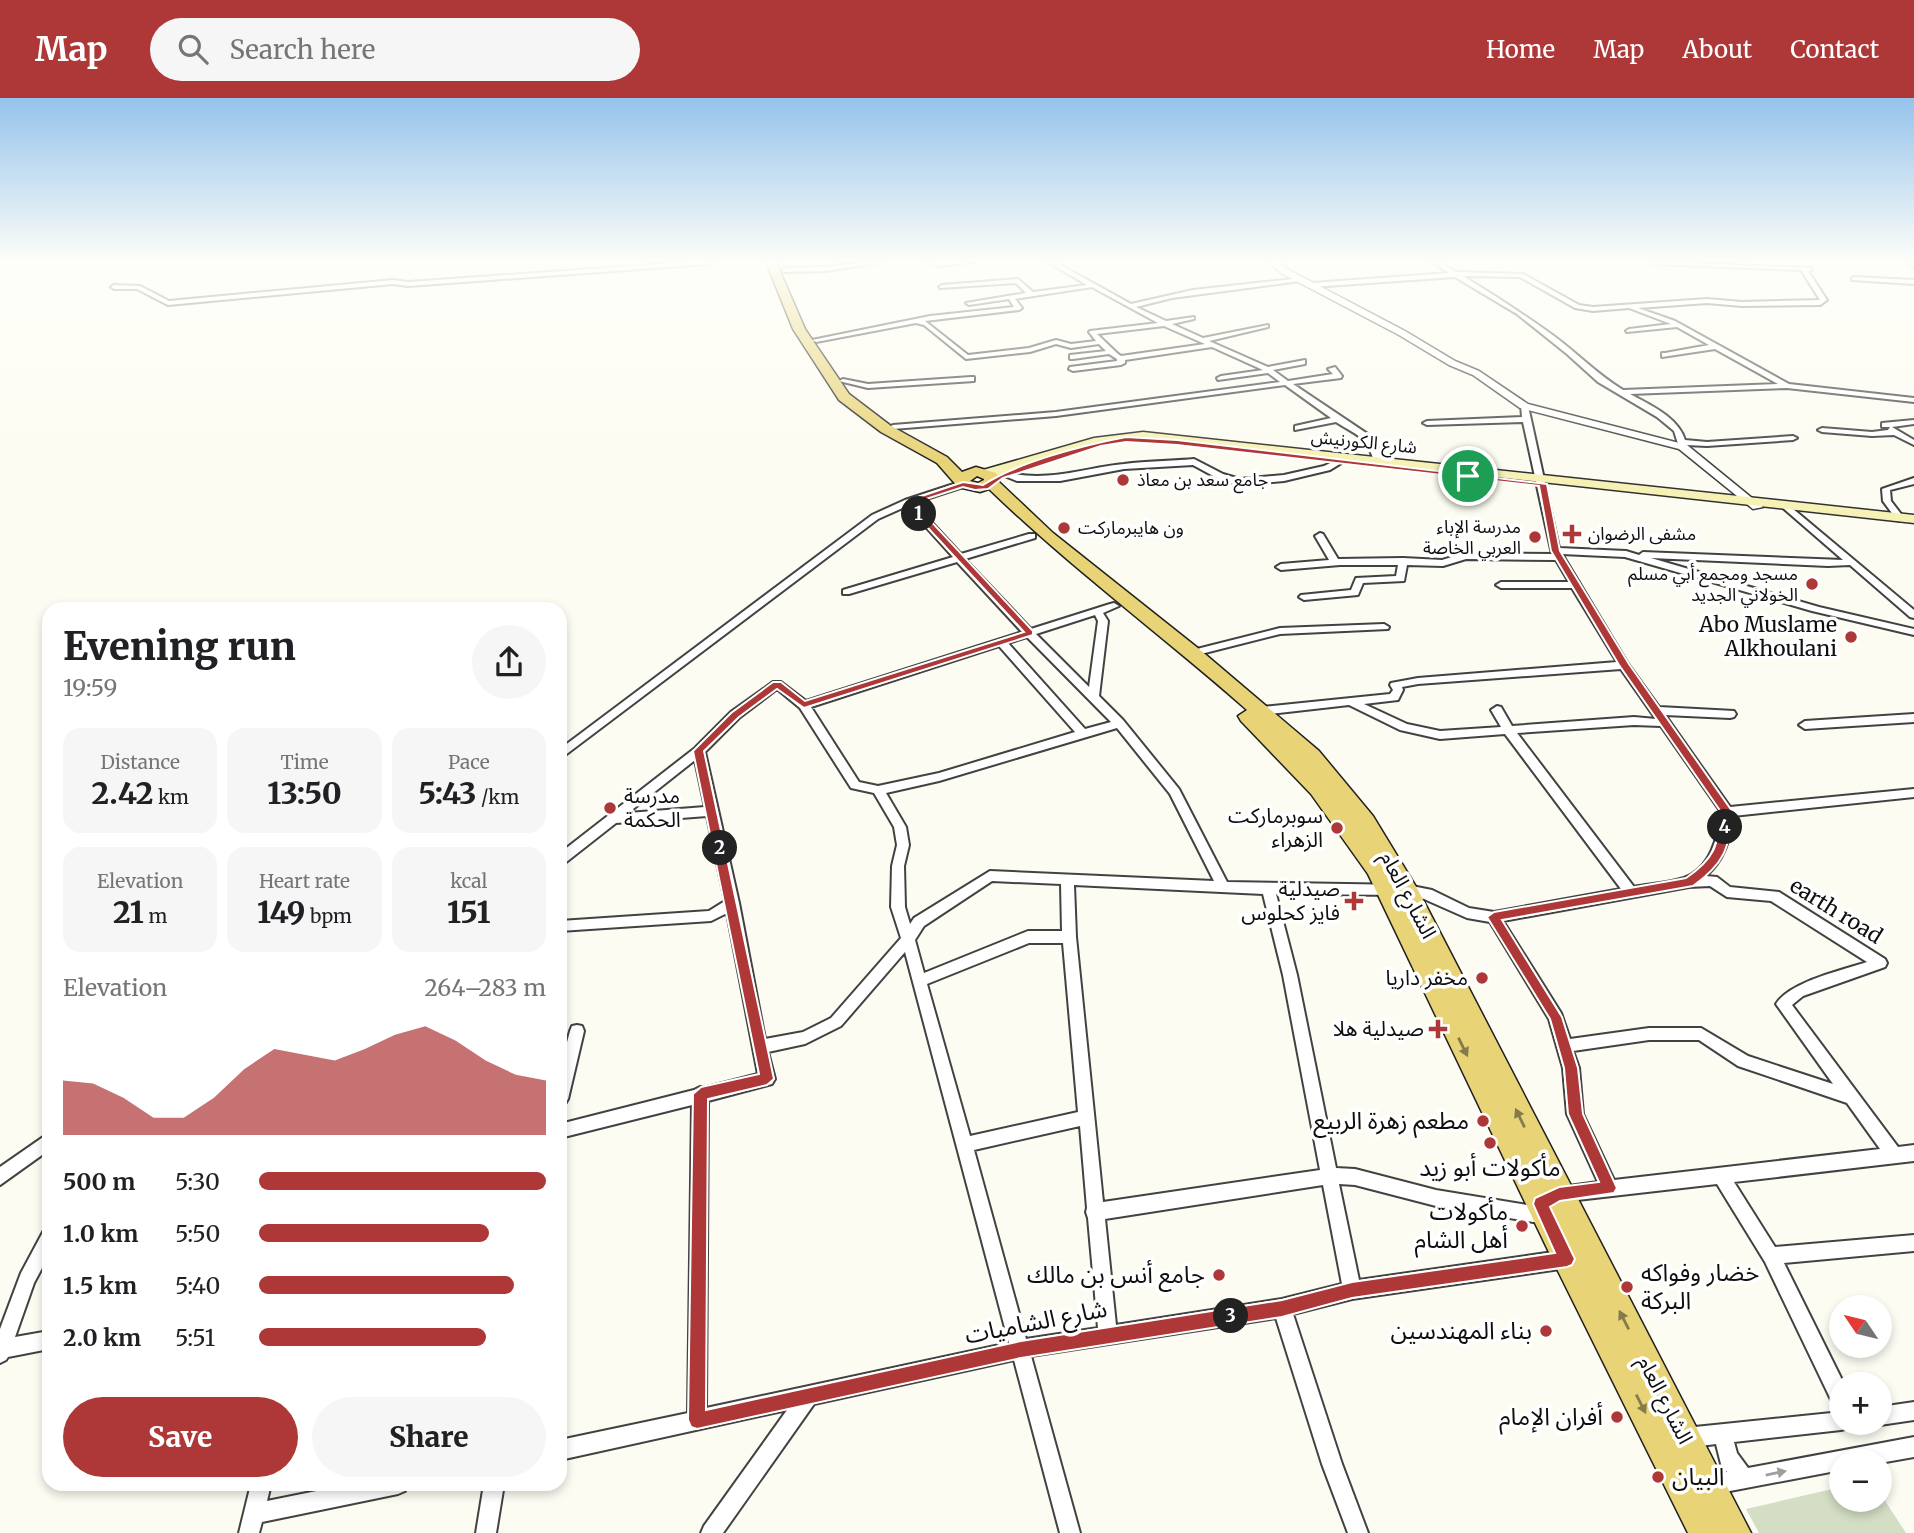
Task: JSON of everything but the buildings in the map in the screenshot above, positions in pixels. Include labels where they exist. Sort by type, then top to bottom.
[{"type":"main road","points":[[799,329],[853,396],[893,427],[981,479]]},
{"type":"main road","points":[[811,329],[844,397],[886,429],[981,479]]},
{"type":"main road","name":"شارع الكورنيش","points":[[981,479],[1094,441],[1143,435],[1914,522]]},
{"type":"main road","name":"شارع الكورنيش","points":[[981,479],[1126,439],[1177,442],[1339,462],[1542,481]]},
{"type":"main road","name":"الشارع العام","points":[[981,479],[1106,608],[1250,718],[1309,778],[1397,890]]},
{"type":"main road","name":"شارع الكورنيش","points":[[1790,508],[1900,518],[1914,522]]},
{"type":"main road","name":"الشارع العام","points":[[1039,537],[1193,653],[1262,711],[1330,775],[1371,829],[1397,890],[1548,1205],[1710,1485],[1715,1531]]},
{"type":"main road","name":"الشارع العام","points":[[1548,1205],[1567,1259],[1685,1490],[1715,1531]]},
{"type":"street","points":[[816,340],[875,329]]},
{"type":"street","points":[[932,329],[966,357],[1030,350],[1053,340],[1071,346],[1101,342]]},
{"type":"street","points":[[1120,329],[1092,332],[1111,352],[1121,358],[1213,345]]},
{"type":"street","points":[[1176,329],[1268,370],[1289,383],[1369,439],[1376,450],[1378,462]]},
{"type":"street","points":[[1202,340],[1256,329]]},
{"type":"street","points":[[1391,329],[1452,363],[1476,373],[1524,406],[1683,444],[1793,438]]},
{"type":"street","points":[[1540,329],[1601,380],[1673,425],[1683,444],[1754,504]]},
{"type":"street","points":[[1629,331],[1646,329]]},
{"type":"street","points":[[1686,329],[1787,386]]},
{"type":"street","points":[[1665,355],[1718,346]]},
{"type":"street","points":[[1073,357],[1111,352]]},
{"type":"street","points":[[1073,369],[1121,363],[1121,358]]},
{"type":"street","points":[[1221,378],[1302,362]]},
{"type":"street","points":[[893,427],[1056,414],[1338,376],[1332,369]]},
{"type":"street","points":[[837,379],[868,386],[971,379]]},
{"type":"street","points":[[1622,392],[1787,386],[1914,400]]},
{"type":"street","points":[[759,1047],[805,1038],[836,1022],[908,939],[919,922],[990,876],[1268,890],[1397,890],[1427,894],[1467,914],[1494,917],[1689,883],[1710,868],[1724,839],[1727,811],[1624,665],[1557,554],[1524,406]]},
{"type":"street","points":[[1298,428],[1338,419]]},
{"type":"street","points":[[1427,423],[1527,419]]},
{"type":"street","points":[[1914,422],[1885,425],[1914,443]]},
{"type":"street","points":[[1822,430],[1872,434],[1896,432]]},
{"type":"street","points":[[567,750],[875,517],[908,502],[981,479],[1060,478],[1124,466],[1194,462],[1220,476],[1240,482],[1284,478],[1327,468],[1339,462]]},
{"type":"street","points":[[1900,518],[1886,501],[1886,489],[1892,485],[1914,481]]},
{"type":"street","points":[[908,502],[1030,633],[1119,723],[1175,792],[1223,886]]},
{"type":"street","points":[[1790,508],[1914,615]]},
{"type":"street","points":[[1320,536],[1335,562]]},
{"type":"street","points":[[846,592],[1039,537]]},
{"type":"street","points":[[1281,567],[1335,562],[1443,563],[1465,556],[1557,554],[1626,554],[1828,564],[1852,562]]},
{"type":"street","points":[[1626,554],[1816,609],[1914,632]]},
{"type":"street","points":[[1304,597],[1355,593],[1359,580],[1401,579],[1404,561]]},
{"type":"street","points":[[1501,585],[1576,585]]},
{"type":"street","points":[[804,705],[1106,608]]},
{"type":"street","points":[[1093,697],[1106,608]]},
{"type":"street","points":[[1193,653],[1280,631],[1384,627]]},
{"type":"street","points":[[1002,642],[1084,735]]},
{"type":"street","points":[[1262,711],[1394,697],[1398,690],[1395,685],[1418,681],[1624,665]]},
{"type":"street","points":[[567,854],[699,751],[735,715],[777,684],[804,705],[855,785],[878,790],[939,777],[1119,723]]},
{"type":"street","points":[[1349,701],[1404,727],[1440,735],[1634,721],[1666,723]]},
{"type":"street","points":[[1497,710],[1509,731],[1630,893]]},
{"type":"street","points":[[1657,711],[1730,714]]},
{"type":"street","points":[[1805,726],[1914,718]]},
{"type":"street","points":[[567,1129],[767,1079],[699,751]]},
{"type":"street","points":[[878,790],[900,827],[903,845],[898,866],[898,906],[1070,1533]]},
{"type":"street","points":[[1727,811],[1914,793]]},
{"type":"street","points":[[610,819],[712,811]]},
{"type":"street","points":[[1066,880],[1094,1212],[1108,1334]]},
{"type":"street","name":"earth road","points":[[1689,883],[1712,881],[1727,891],[1774,896],[1880,963],[1797,992],[1783,1004],[1894,1155]]},
{"type":"street","points":[[1268,890],[1290,975],[1352,1290]]},
{"type":"street","points":[[567,926],[710,916],[732,903]]},
{"type":"street","points":[[1494,917],[1556,1017],[1571,1068],[1575,1114],[1609,1188]]},
{"type":"street","points":[[920,981],[1028,937],[1069,937]]},
{"type":"street","points":[[567,1070],[577,1031]]},
{"type":"street","points":[[1564,1046],[1649,1034],[1701,1034],[1743,1061],[1850,1097]]},
{"type":"street","points":[[697,1420],[701,1094]]},
{"type":"street","points":[[965,1145],[1086,1117]]},
{"type":"street","points":[[0,1177],[42,1145]]},
{"type":"street","points":[[1094,1212],[1330,1175],[1355,1177],[1436,1198],[1548,1205],[1609,1188],[1914,1153]]},
{"type":"street","points":[[1721,1176],[1771,1256],[1829,1374]]},
{"type":"street","points":[[1771,1256],[1914,1243]]},
{"type":"street","points":[[1,1352],[27,1279],[42,1251]]},
{"type":"street","name":"شارع الشاميات","points":[[567,1448],[1021,1349],[1282,1308],[1352,1290],[1567,1259]]},
{"type":"street","points":[[1282,1308],[1332,1464],[1358,1533]]},
{"type":"street","points":[[1,1352],[42,1342]]},
{"type":"street","points":[[711,1533],[808,1396]]},
{"type":"street","points":[[1892,1414],[1914,1411]]},
{"type":"street","points":[[1660,1441],[1829,1422]]},
{"type":"street","points":[[1723,1435],[1728,1457],[1744,1479]]},
{"type":"street","points":[[1685,1490],[1914,1447]]},
{"type":"street","points":[[259,1491],[252,1524],[372,1491]]},
{"type":"street","points":[[486,1533],[493,1491]]},
{"type":"green space","points":[[1829,1490],[1829,1512],[1892,1511],[1906,1533],[1759,1533],[1746,1509]]},
{"type":"place","name":"جامع سعد بن معاذ","points":[[1123,480]]},
{"type":"place","name":"ون هايبرماركت","points":[[1064,528]]},
{"type":"place","name":"مشفى الرضوان","points":[[1572,534]]},
{"type":"place","name":"مدرسة الإباء العربي الخاصة","points":[[1535,537]]},
{"type":"place","name":"مسجد ومجمع أبي مسلم الخولاني الجديد","points":[[1812,584]]},
{"type":"place","name":"Abo Muslame Alkhoulani","points":[[1851,637]]},
{"type":"place","name":"مدرسة الحكمة","points":[[610,808]]},
{"type":"place","name":"سوبرماركت الزهراء","points":[[1337,828]]},
{"type":"place","name":"صيدلية فايز كحلوس","points":[[1354,901]]},
{"type":"place","name":"مخفر داريا","points":[[1482,978]]},
{"type":"place","name":"صيدلية هلا","points":[[1438,1029]]},
{"type":"place","name":"مطعم زهرة الربيع","points":[[1483,1121]]},
{"type":"place","name":"مأكولات أبو زيد","points":[[1490,1143]]},
{"type":"place","name":"مأكولات أهل الشام","points":[[1522,1226]]},
{"type":"place","name":"جامع أنس بن مالك","points":[[1219,1275]]},
{"type":"place","name":"خضار وفواكه البركة","points":[[1627,1287]]},
{"type":"place","name":"بناء المهندسين","points":[[1546,1331]]},
{"type":"place","name":"أفران الإمام","points":[[1617,1417]]},
{"type":"place","name":"البيان","points":[[1658,1477]]},
{"type":"route","points":[[1126,439],[1177,442],[1468,476],[1543,484],[1555,551],[1624,665],[1727,811],[1724,839],[1710,868],[1689,883],[1494,917],[1556,1017],[1571,1068],[1575,1114],[1609,1188],[1559,1194],[1540,1204],[1567,1259],[1352,1290],[1282,1308],[1021,1349],[697,1420],[701,1094],[767,1079],[699,751],[735,715],[777,684],[804,705],[1030,633],[908,502],[963,484],[975,488],[985,487],[1000,477],[1017,471],[1099,444],[1126,439]]}]
